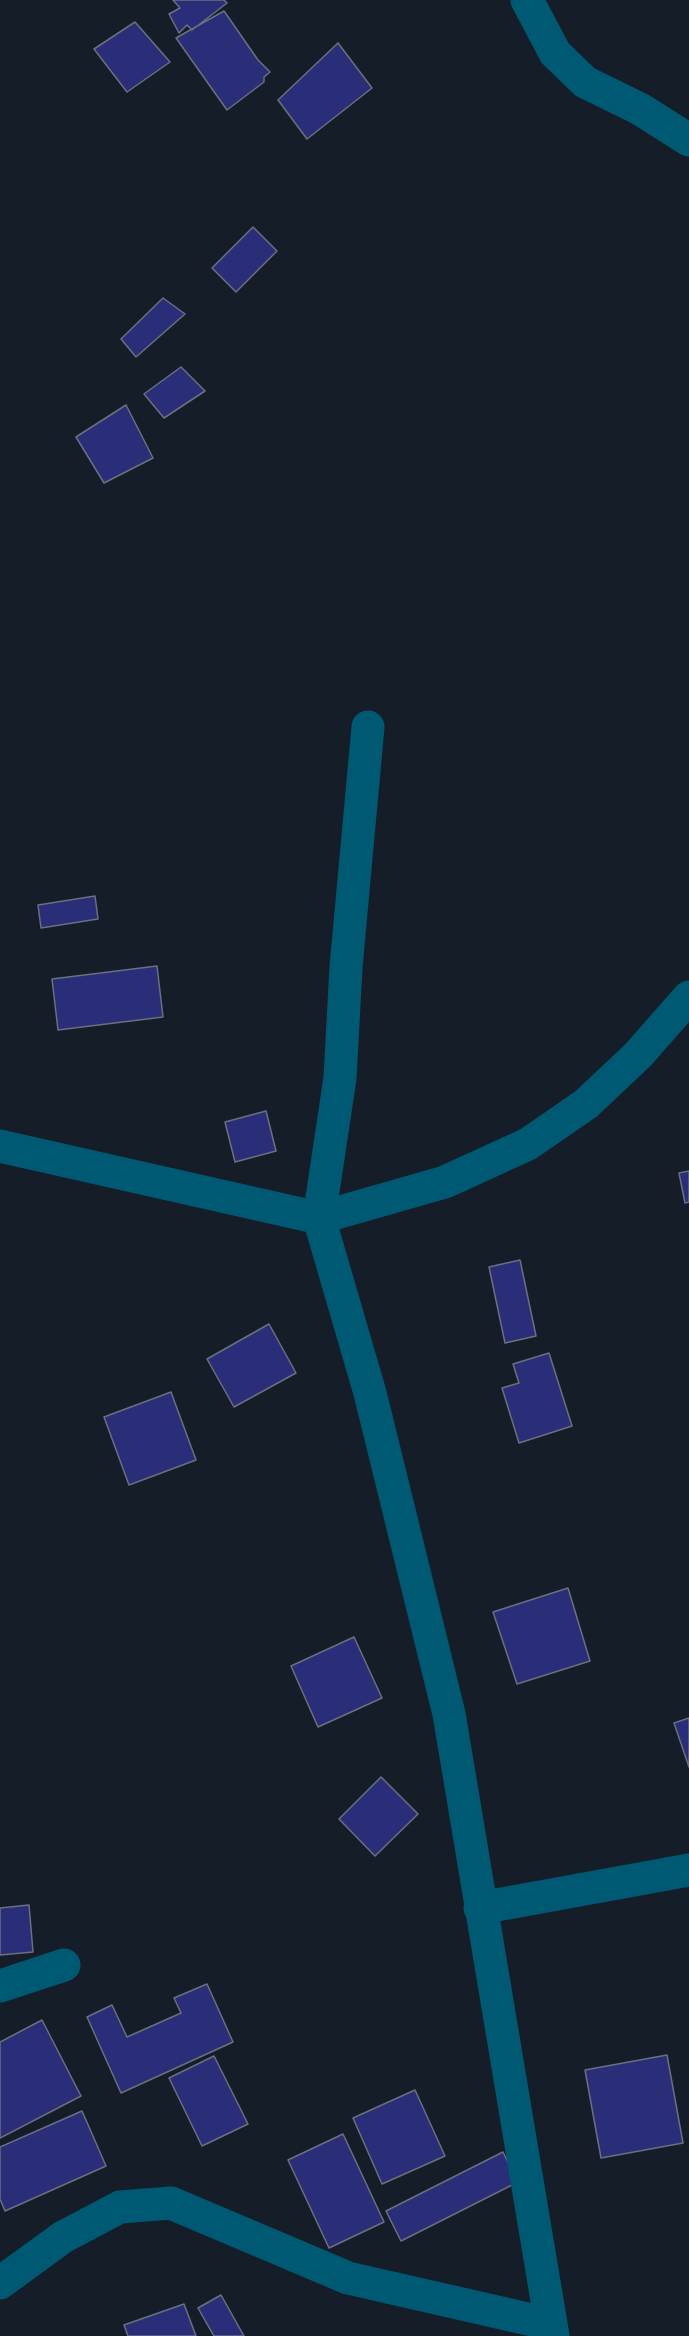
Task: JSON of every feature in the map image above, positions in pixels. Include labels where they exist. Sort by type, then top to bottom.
[{"type":"street","points":[[527,0],[555,53],[585,82],[640,109],[689,140]]},
{"type":"street","points":[[0,2283],[63,2237],[120,2207],[171,2203],[348,2278],[551,2330],[449,1714],[370,1393],[318,1218],[340,1078],[346,967],[368,726]]},
{"type":"street","points":[[0,1146],[318,1218],[445,1182],[528,1144],[586,1104],[638,1055],[689,997]]},
{"type":"street","points":[[480,1908],[689,1870]]},
{"type":"street","points":[[0,1986],[64,1965]]},
{"type":"building","points":[[173,0],[224,0],[227,3],[192,30],[187,25],[179,33],[169,14],[180,8]]},
{"type":"building","points":[[224,11],[258,60],[270,72],[264,77],[264,82],[227,110],[176,38]]},
{"type":"building","points":[[135,22],[170,62],[127,92],[94,49]]},
{"type":"building","points":[[338,43],[372,88],[307,139],[278,100]]},
{"type":"building","points":[[253,227],[277,251],[236,292],[212,268]]},
{"type":"building","points":[[163,298],[185,314],[136,357],[121,339]]},
{"type":"building","points":[[181,367],[205,391],[164,418],[144,394]]},
{"type":"building","points":[[126,405],[153,458],[104,483],[76,437]]},
{"type":"building","points":[[95,896],[98,919],[41,928],[38,905]]},
{"type":"building","points":[[157,966],[163,1017],[58,1030],[52,979]]},
{"type":"building","points":[[266,1111],[276,1151],[235,1162],[225,1122]]},
{"type":"building","points":[[689,1171],[689,1202],[685,1203],[679,1173]]},
{"type":"building","points":[[520,1260],[536,1336],[505,1343],[489,1267]]},
{"type":"building","points":[[269,1324],[296,1373],[234,1407],[207,1359]]},
{"type":"building","points":[[549,1353],[572,1426],[519,1443],[502,1388],[519,1383],[513,1364]]},
{"type":"building","points":[[171,1392],[196,1460],[129,1485],[104,1417]]},
{"type":"building","points":[[568,1588],[590,1661],[517,1684],[493,1612]]},
{"type":"building","points":[[354,1637],[382,1698],[318,1727],[291,1666]]},
{"type":"building","points":[[689,1718],[689,1767],[674,1723]]},
{"type":"building","points":[[381,1777],[418,1814],[375,1856],[339,1819]]},
{"type":"building","points":[[29,1905],[33,1952],[0,1955],[0,1908]]},
{"type":"building","points":[[207,1984],[233,2042],[121,2093],[87,2017],[112,2005],[127,2037],[181,2013],[174,1998]]},
{"type":"building","points":[[42,2020],[81,2096],[0,2138],[0,2042]]},
{"type":"building","points":[[667,2055],[683,2143],[601,2158],[585,2070]]},
{"type":"building","points":[[214,2056],[248,2124],[202,2146],[169,2078]]},
{"type":"building","points":[[415,2090],[445,2156],[382,2184],[353,2118]]},
{"type":"building","points":[[82,2111],[106,2166],[5,2211],[0,2199],[0,2147]]},
{"type":"building","points":[[343,2134],[384,2222],[329,2248],[288,2160]]},
{"type":"building","points":[[503,2152],[518,2182],[401,2241],[386,2211]]},
{"type":"building","points":[[221,2295],[244,2336],[214,2336],[198,2308]]},
{"type":"building","points":[[184,2304],[196,2336],[128,2336],[124,2325]]}]
